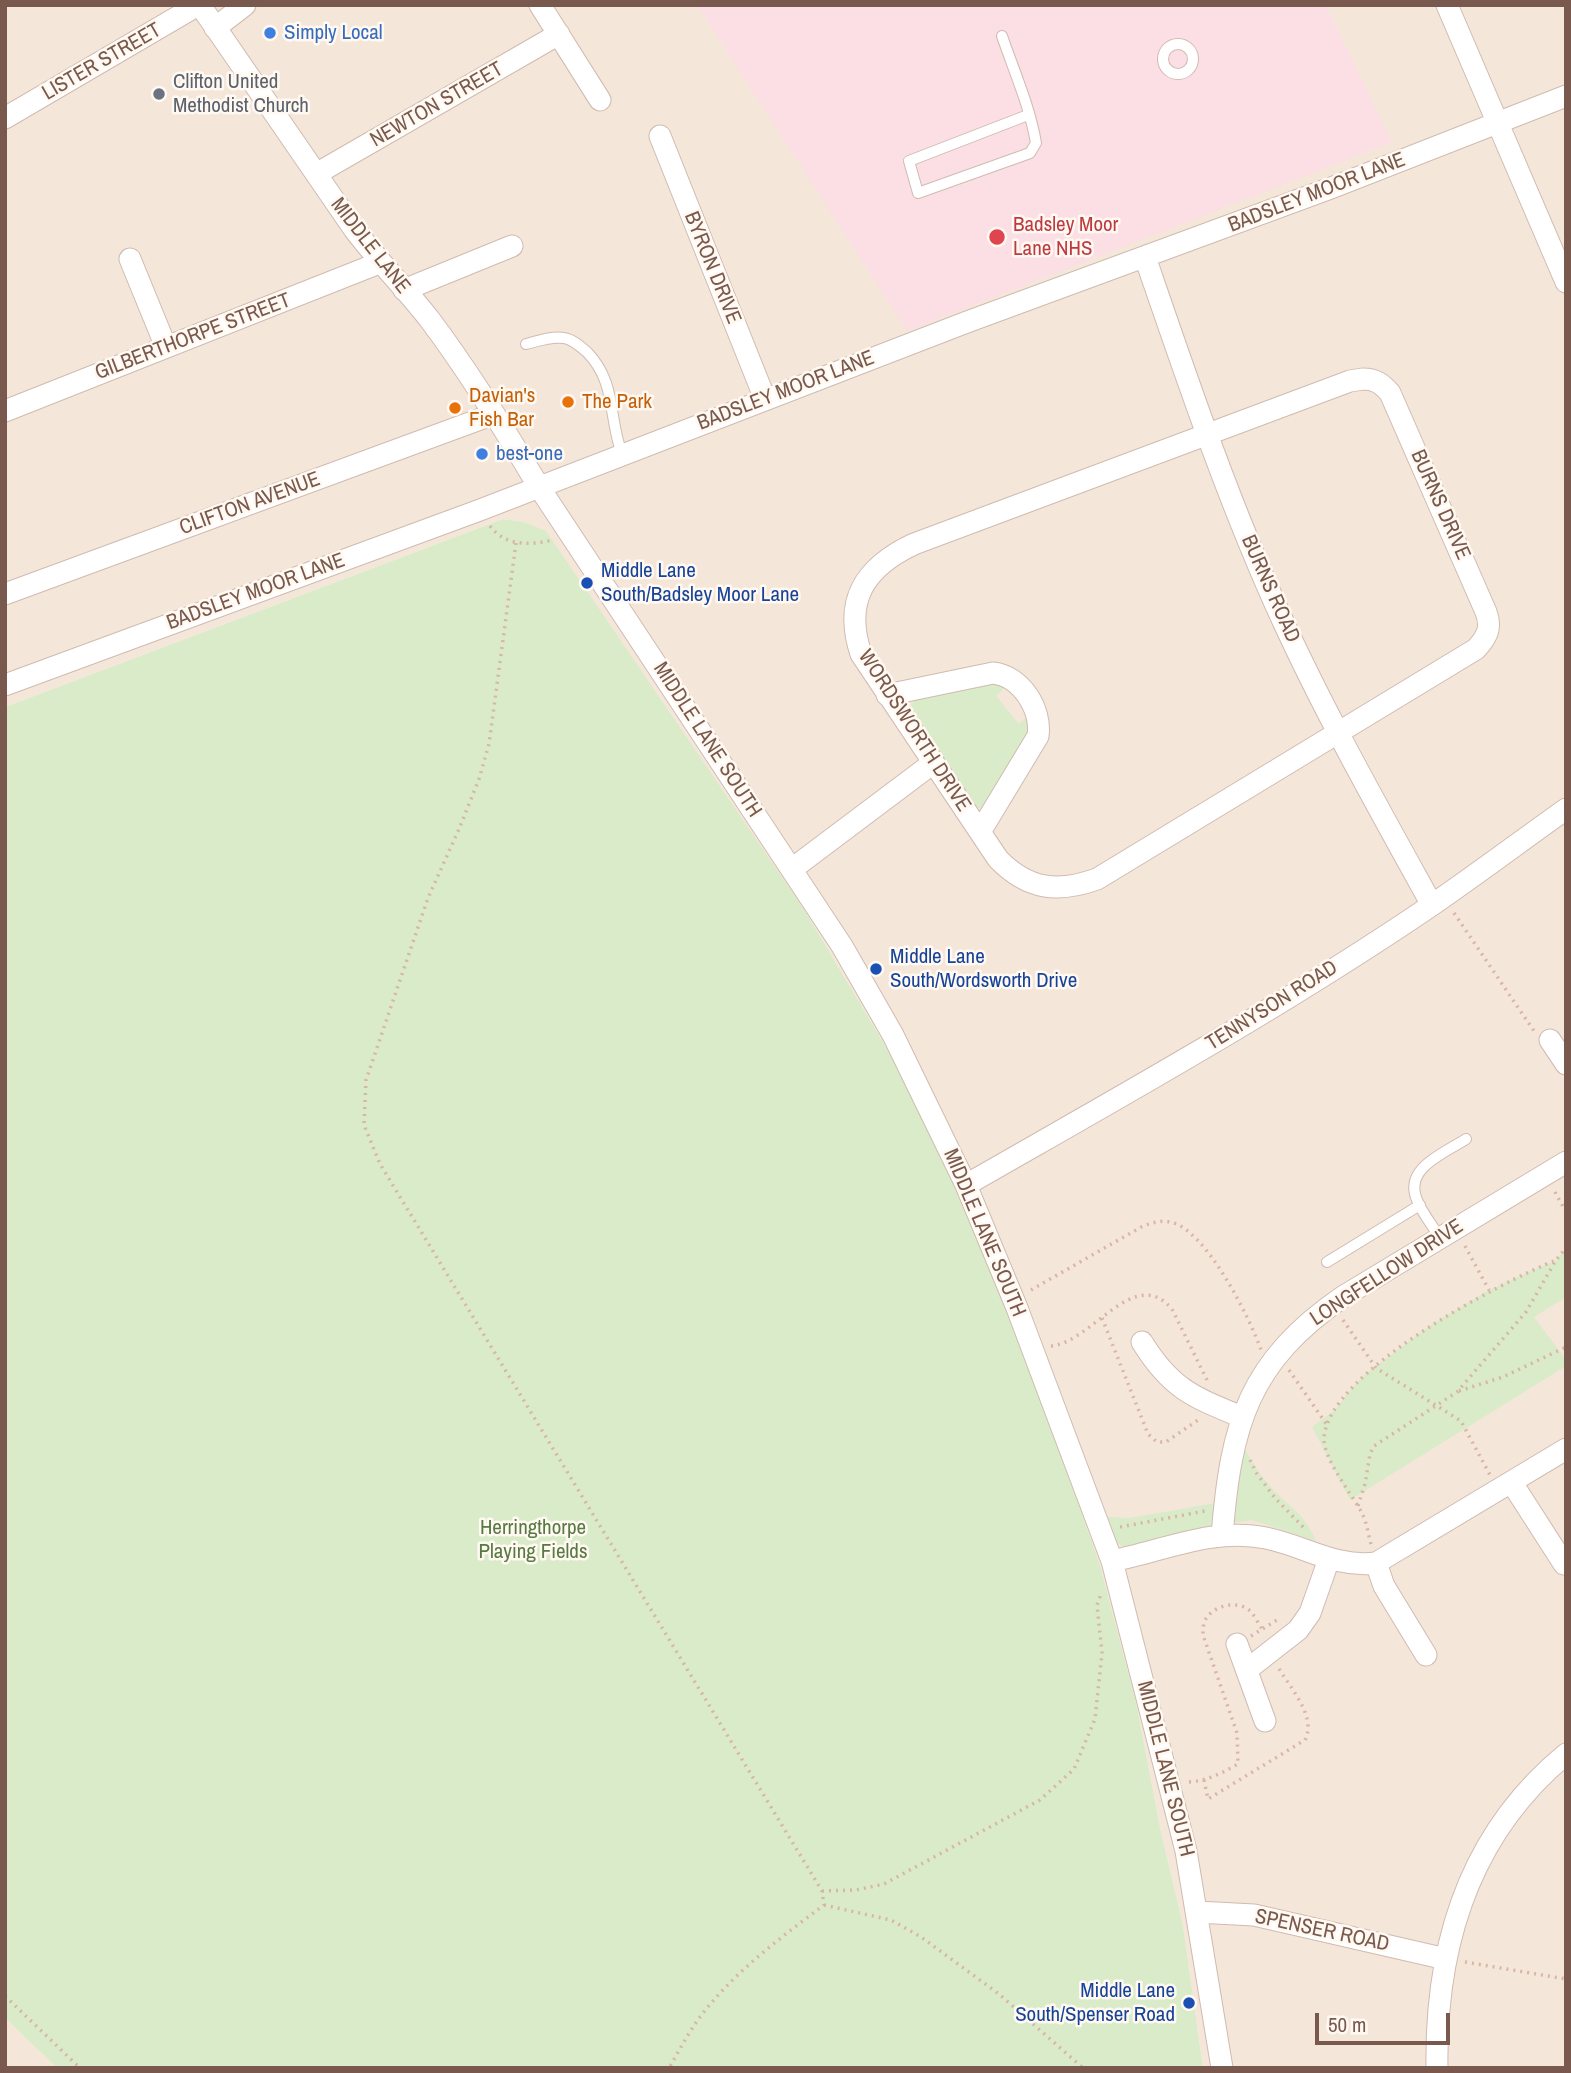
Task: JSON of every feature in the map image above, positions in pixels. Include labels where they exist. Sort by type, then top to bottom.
[{"type":"street","name":"MIDDLE LANE","points":[[199,5],[379,263],[448,344],[539,487]]},
{"type":"street","name":"LISTER STREET","points":[[5,118],[199,5]]},
{"type":"street","points":[[215,28],[245,5]]},
{"type":"street","points":[[540,5],[600,100]]},
{"type":"street","points":[[1447,5],[1566,282]]},
{"type":"street","name":"NEWTON STREET","points":[[316,174],[559,34]]},
{"type":"street","name":"BADSLEY MOOR LANE","points":[[5,685],[480,510],[765,399],[1566,96]]},
{"type":"street","name":"BYRON DRIVE","points":[[660,136],[765,399]]},
{"type":"street","points":[[404,290],[512,246]]},
{"type":"street","name":"BURNS ROAD","points":[[1145,257],[1206,434],[1281,618],[1337,734],[1438,901]]},
{"type":"street","points":[[130,259],[166,347]]},
{"type":"street","name":"GILBERTHORPE STREET","points":[[5,411],[379,263]]},
{"type":"street","name":"BURNS DRIVE","points":[[1206,434],[1350,381],[1372,379],[1381,383],[1390,393],[1470,575],[1489,621],[1486,638],[1476,649],[1337,734]]},
{"type":"street","name":"CLIFTON AVENUE","points":[[5,594],[494,414]]},
{"type":"street","name":"WORDSWORTH DRIVE","points":[[1206,434],[914,544],[881,563],[862,587],[855,602],[854,620],[861,654],[998,859],[1011,872],[1026,881],[1060,888],[1097,880],[1337,734]]},
{"type":"street","name":"MIDDLE LANE SOUTH","points":[[539,487],[842,946],[893,1035],[966,1185],[1014,1300],[1112,1561],[1186,1851],[1222,2068]]},
{"type":"street","points":[[887,695],[993,673],[1013,678],[1027,696],[1038,715],[1038,736],[980,832]]},
{"type":"street","points":[[792,869],[933,763]]},
{"type":"street","name":"TENNYSON ROAD","points":[[966,1185],[1203,1049],[1322,976],[1438,901],[1566,809]]},
{"type":"street","points":[[1550,1040],[1566,1064]]},
{"type":"street","name":"LONGFELLOW DRIVE","points":[[1222,1536],[1227,1473],[1240,1425],[1272,1361],[1291,1338],[1332,1304],[1566,1162]]},
{"type":"street","points":[[1142,1342],[1174,1384],[1186,1393],[1214,1405],[1240,1425]]},
{"type":"street","points":[[1112,1561],[1182,1542],[1222,1536],[1265,1538],[1349,1564],[1376,1563],[1566,1450]]},
{"type":"street","points":[[1505,1487],[1564,1564]]},
{"type":"street","points":[[1248,1669],[1298,1630],[1310,1613],[1320,1556]]},
{"type":"street","points":[[1376,1563],[1384,1586],[1426,1655]]},
{"type":"street","points":[[1237,1644],[1265,1721]]},
{"type":"street","points":[[1437,2068],[1439,2005],[1458,1908],[1484,1850],[1517,1804],[1566,1754]]},
{"type":"street","name":"SPENSER ROAD","points":[[1197,1912],[1254,1915],[1446,1959]]},
{"type":"lane","points":[[1002,36],[1028,115],[1036,144],[1030,153],[918,193],[909,161],[1028,115]]},
{"type":"lane","points":[[526,344],[567,338],[581,346],[594,360],[606,379],[612,397],[614,422],[622,454]]},
{"type":"lane","points":[[1448,1233],[1420,1205],[1414,1187],[1421,1168],[1466,1139]]},
{"type":"lane","points":[[1327,1262],[1420,1205]]},
{"type":"path","points":[[480,510],[492,530],[502,538],[516,543],[553,540],[569,529]]},
{"type":"path","points":[[516,543],[489,744],[479,779],[428,898],[366,1080],[364,1125],[380,1164],[401,1200],[822,1891],[824,1905]]},
{"type":"path","points":[[1438,901],[1532,1030],[1550,1040]]},
{"type":"path","points":[[1014,1300],[1143,1226],[1158,1221],[1171,1222],[1194,1236],[1208,1252],[1272,1361],[1327,1425]]},
{"type":"path","points":[[1448,1233],[1489,1290]]},
{"type":"path","points":[[1358,1506],[1374,1447],[1457,1392],[1526,1312],[1556,1260],[1566,1248]]},
{"type":"path","points":[[1376,1563],[1364,1516],[1326,1452],[1324,1437],[1327,1425],[1349,1391],[1431,1325],[1489,1290],[1556,1260]]},
{"type":"path","points":[[1332,1304],[1376,1368],[1438,1405],[1465,1427],[1505,1487]]},
{"type":"path","points":[[1102,1318],[1148,1434],[1157,1442],[1166,1442],[1205,1415],[1214,1405]]},
{"type":"path","points":[[1457,1392],[1503,1377],[1566,1347]]},
{"type":"path","points":[[1240,1425],[1257,1474],[1275,1499],[1304,1525],[1320,1556]]},
{"type":"path","points":[[1100,1530],[1224,1507]]},
{"type":"path","points":[[822,1891],[856,1890],[884,1884],[1040,1801],[1074,1769],[1094,1719],[1102,1653],[1097,1605],[1112,1561]]},
{"type":"path","points":[[1169,1783],[1198,1782],[1221,1774],[1238,1764],[1237,1733],[1203,1635],[1204,1622],[1224,1606],[1237,1604],[1250,1611],[1262,1629]]},
{"type":"path","points":[[669,2068],[701,2016],[734,1980],[824,1905]]},
{"type":"path","points":[[824,1905],[891,1920],[921,1937],[999,1994],[1083,2068]]},
{"type":"path","points":[[1446,1959],[1566,1979]]},
{"type":"path","points":[[5,1996],[80,2068]]},
{"type":"shaded area","points":[[5,5],[1566,5],[1566,2068],[1203,2068],[1183,1925],[1161,1832],[1136,1702],[1100,1565],[1011,1311],[967,1209],[886,1047],[805,911],[524,522],[503,519],[5,707]]},
{"type":"shaded area","name":"Badsley Moor Lane NHS","points":[[697,5],[1326,5],[1392,142],[907,331]]},
{"type":"shaded area","points":[[5,2018],[57,2068],[5,2068]]},
{"type":"green space","name":"Herringthorpe Playing Fields","points":[[503,519],[524,522],[546,531],[805,911],[886,1047],[967,1209],[1011,1311],[1100,1565],[1136,1702],[1161,1832],[1183,1925],[1203,2068],[57,2068],[5,2018],[5,707]]},
{"type":"green space","points":[[994,682],[1005,687],[996,696],[1019,724],[1027,717],[1031,735],[984,808],[978,808],[970,802],[911,712],[911,706],[920,697]]},
{"type":"green space","points":[[1566,1248],[1566,1297],[1534,1317],[1566,1360],[1566,1366],[1350,1500],[1312,1427],[1336,1409],[1363,1376],[1431,1325],[1489,1290],[1556,1260]]},
{"type":"green space","points":[[1242,1444],[1266,1481],[1302,1517],[1316,1541],[1252,1520],[1207,1527],[1153,1544],[1126,1549],[1115,1541],[1108,1517],[1130,1518],[1232,1500]]},
{"type":"place","name":"Simply Local","points":[[270,33]]},
{"type":"place","name":"Clifton United Methodist Church","points":[[159,94]]},
{"type":"place","name":"Badsley Moor Lane NHS","points":[[997,237]]},
{"type":"place","name":"The Park","points":[[568,402]]},
{"type":"place","name":"Davian's Fish Bar","points":[[455,408]]},
{"type":"place","name":"best-one","points":[[482,454]]},
{"type":"place","name":"Middle Lane South/Badsley Moor Lane","points":[[587,583]]},
{"type":"place","name":"Middle Lane South/Wordsworth Drive","points":[[876,969]]},
{"type":"place","name":"Middle Lane South/Spenser Road","points":[[1189,2003]]}]
